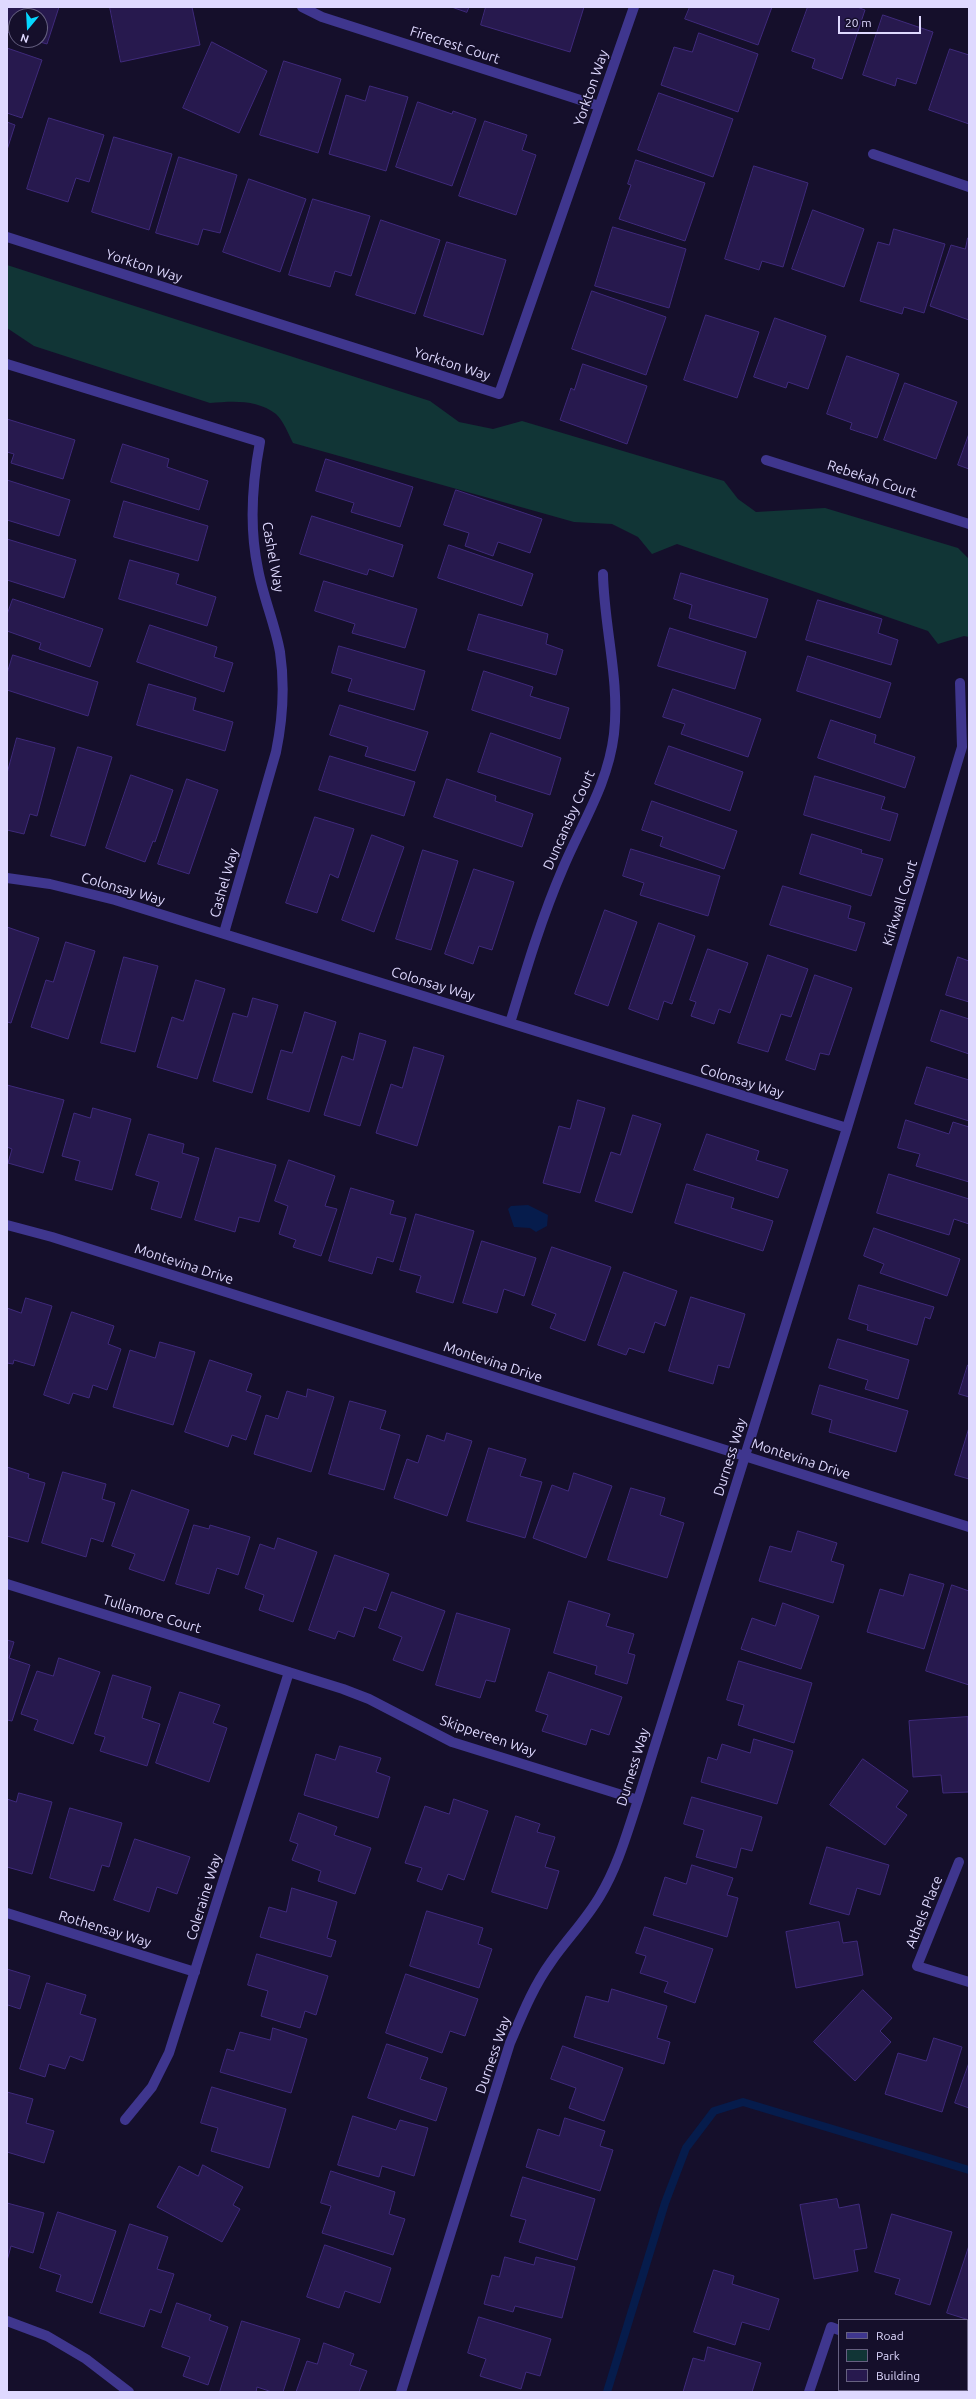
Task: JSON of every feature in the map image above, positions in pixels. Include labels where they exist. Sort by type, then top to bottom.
[{"type":"street","name":"Firecrest Court","points":[[302,7],[322,16],[599,106]]},
{"type":"street","name":"Yorkton Way","points":[[7,237],[499,394],[634,7]]},
{"type":"street","points":[[873,154],[969,187]]},
{"type":"street","name":"Cashel Way","points":[[7,364],[260,442],[254,473],[252,516],[258,569],[280,651],[284,687],[276,752],[224,933]]},
{"type":"street","name":"Rebekah Court","points":[[766,460],[969,524]]},
{"type":"street","name":"Duncansby Court","points":[[510,1023],[541,922],[563,867],[595,803],[607,769],[614,733],[615,688],[604,598],[603,574]]},
{"type":"street","name":"Kirkwall Court","points":[[847,1128],[962,747],[960,683]]},
{"type":"street","name":"Colonsay Way","points":[[7,878],[50,884],[115,900],[847,1128]]},
{"type":"street","name":"Durness Way","points":[[402,2392],[510,2043],[530,1997],[550,1962],[579,1928],[600,1896],[617,1862],[638,1800],[847,1128]]},
{"type":"street","name":"Montevina Drive","points":[[7,1225],[52,1237],[969,1527]]},
{"type":"street","name":"Tullamore Court","points":[[7,1584],[288,1672]]},
{"type":"street","name":"Skippereen Way","points":[[288,1672],[369,1699],[452,1742],[638,1800]]},
{"type":"street","name":"Coleraine Way","points":[[125,2120],[152,2087],[169,2053],[288,1672]]},
{"type":"street","name":"Athels Place","points":[[959,1862],[917,1966],[969,1982]]},
{"type":"street","name":"Rothensay Way","points":[[7,1913],[195,1972]]},
{"type":"street","points":[[7,2321],[47,2336],[86,2358],[129,2392]]},
{"type":"street","points":[[809,2392],[831,2327],[838,2330]]},
{"type":"green space","points":[[7,265],[430,401],[459,422],[493,429],[522,421],[724,481],[738,499],[756,512],[825,508],[958,548],[969,559],[969,637],[964,636],[938,644],[928,631],[677,544],[652,554],[638,537],[612,524],[574,522],[293,443],[286,428],[276,414],[269,409],[253,403],[210,403],[34,346],[7,328]]},
{"type":"water","points":[[528,1205],[548,1215],[547,1226],[536,1232],[530,1228],[514,1227],[508,1209],[511,1206]]},
{"type":"building","points":[[7,7],[59,7],[48,41],[48,8],[8,8],[7,32]]},
{"type":"building","points":[[110,7],[192,7],[200,45],[121,62]]},
{"type":"building","points":[[452,7],[469,7],[467,12]]},
{"type":"building","points":[[486,7],[584,7],[570,52],[481,25]]},
{"type":"building","points":[[690,7],[772,7],[758,45],[685,19]]},
{"type":"building","points":[[808,7],[857,7],[865,10],[842,79],[812,68],[815,59],[792,51]]},
{"type":"building","points":[[883,15],[933,32],[916,84],[897,78],[895,86],[863,75]]},
{"type":"building","points":[[699,33],[758,54],[738,112],[661,85],[674,47],[692,52]]},
{"type":"building","points":[[212,42],[267,71],[239,133],[183,108]]},
{"type":"building","points":[[7,48],[42,60],[22,118],[7,113]]},
{"type":"building","points":[[950,49],[969,55],[969,124],[929,110]]},
{"type":"building","points":[[284,61],[341,79],[318,153],[260,135]]},
{"type":"building","points":[[370,86],[408,97],[386,171],[329,154],[346,95],[365,101]]},
{"type":"building","points":[[659,93],[733,119],[713,177],[638,150]]},
{"type":"building","points":[[418,102],[452,114],[453,111],[476,119],[452,186],[396,167]]},
{"type":"building","points":[[49,118],[104,135],[89,182],[76,178],[68,202],[27,189]]},
{"type":"building","points":[[485,121],[527,135],[522,150],[536,155],[516,215],[459,196]]},
{"type":"building","points":[[7,122],[15,125],[7,150]]},
{"type":"building","points":[[114,137],[172,154],[149,230],[92,212]]},
{"type":"building","points":[[179,157],[237,175],[220,233],[203,229],[198,245],[156,233]]},
{"type":"building","points":[[636,160],[705,183],[685,241],[619,219],[631,185],[628,184]]},
{"type":"building","points":[[754,166],[808,183],[783,267],[762,261],[759,270],[725,259]]},
{"type":"building","points":[[249,179],[306,199],[280,272],[223,252]]},
{"type":"building","points":[[313,199],[370,216],[351,276],[335,271],[330,287],[289,275]]},
{"type":"building","points":[[813,210],[864,229],[844,287],[792,269]]},
{"type":"building","points":[[381,220],[440,240],[415,314],[356,295]]},
{"type":"building","points":[[613,227],[686,249],[669,308],[595,286]]},
{"type":"building","points":[[894,229],[945,244],[924,313],[904,307],[902,314],[860,301],[878,242],[889,245]]},
{"type":"building","points":[[968,238],[969,320],[930,306],[951,245],[965,249]]},
{"type":"building","points":[[447,242],[506,260],[483,335],[424,316]]},
{"type":"building","points":[[592,291],[666,317],[646,375],[572,349]]},
{"type":"building","points":[[706,315],[759,332],[737,398],[684,380]]},
{"type":"building","points":[[775,318],[826,336],[808,389],[788,382],[786,388],[754,377]]},
{"type":"building","points":[[847,356],[899,374],[877,438],[850,429],[852,423],[827,414]]},
{"type":"building","points":[[583,364],[647,386],[627,444],[560,420],[571,388],[574,390]]},
{"type":"building","points":[[905,383],[957,402],[936,459],[884,440]]},
{"type":"building","points":[[7,419],[75,440],[63,479],[11,463],[14,454],[7,452]]},
{"type":"building","points":[[969,434],[969,469],[958,465]]},
{"type":"building","points":[[123,444],[169,459],[167,467],[208,481],[199,510],[111,482]]},
{"type":"building","points":[[326,459],[413,487],[400,527],[351,512],[354,503],[316,491]]},
{"type":"building","points":[[7,480],[70,500],[59,536],[7,520]]},
{"type":"building","points":[[456,490],[542,519],[530,553],[498,542],[493,556],[465,546],[469,533],[444,525]]},
{"type":"building","points":[[124,501],[208,526],[198,561],[114,537]]},
{"type":"building","points":[[312,516],[403,545],[393,577],[369,569],[367,575],[300,554]]},
{"type":"building","points":[[7,539],[76,560],[64,598],[7,580]]},
{"type":"building","points":[[449,545],[533,574],[522,606],[438,578]]},
{"type":"building","points":[[130,560],[179,574],[176,584],[216,597],[207,626],[119,599]]},
{"type":"building","points":[[681,573],[768,599],[756,638],[689,618],[692,605],[674,599]]},
{"type":"building","points":[[324,581],[417,609],[405,648],[352,633],[355,624],[315,611]]},
{"type":"building","points":[[13,599],[103,629],[90,667],[39,649],[41,643],[7,631],[7,615]]},
{"type":"building","points":[[818,600],[882,619],[878,633],[898,640],[891,665],[806,640]]},
{"type":"building","points":[[479,614],[548,634],[546,644],[563,650],[556,675],[468,650]]},
{"type":"building","points":[[150,625],[217,647],[214,657],[233,663],[224,692],[137,662]]},
{"type":"building","points":[[670,628],[746,652],[735,689],[658,666]]},
{"type":"building","points":[[339,646],[425,671],[414,710],[348,691],[352,679],[332,673]]},
{"type":"building","points":[[13,655],[98,682],[88,716],[7,690],[7,674]]},
{"type":"building","points":[[808,656],[891,683],[880,718],[797,691]]},
{"type":"building","points":[[484,671],[533,687],[530,696],[569,708],[560,739],[472,710]]},
{"type":"building","points":[[149,684],[196,698],[193,710],[233,722],[225,751],[137,725]]},
{"type":"building","points":[[673,689],[761,719],[748,757],[681,734],[685,724],[663,717]]},
{"type":"building","points":[[340,705],[428,732],[415,771],[365,756],[368,747],[330,735]]},
{"type":"building","points":[[831,720],[876,735],[874,743],[915,757],[905,788],[818,758]]},
{"type":"building","points":[[491,733],[561,758],[550,795],[478,772]]},
{"type":"building","points":[[17,738],[55,748],[37,816],[30,814],[24,834],[7,830],[7,774]]},
{"type":"building","points":[[669,746],[743,772],[730,811],[655,784]]},
{"type":"building","points":[[78,747],[112,757],[85,846],[51,836]]},
{"type":"building","points":[[330,756],[415,782],[404,816],[319,790]]},
{"type":"building","points":[[131,775],[173,790],[155,842],[153,841],[145,862],[106,848]]},
{"type":"building","points":[[815,776],[885,797],[881,809],[898,814],[890,841],[804,815]]},
{"type":"building","points":[[187,779],[218,790],[189,874],[158,864]]},
{"type":"building","points":[[447,779],[496,796],[495,801],[533,814],[522,847],[434,817]]},
{"type":"building","points":[[652,801],[737,831],[724,869],[660,846],[663,837],[642,830]]},
{"type":"building","points":[[315,817],[354,829],[338,878],[330,874],[317,913],[286,903]]},
{"type":"building","points":[[812,834],[862,850],[861,853],[883,859],[871,896],[800,874]]},
{"type":"building","points":[[372,835],[404,847],[374,932],[342,920]]},
{"type":"building","points":[[631,849],[720,876],[708,916],[640,895],[644,883],[623,876]]},
{"type":"building","points":[[423,850],[458,861],[431,950],[396,939]]},
{"type":"building","points":[[474,869],[514,882],[492,950],[479,946],[473,964],[445,954]]},
{"type":"building","points":[[783,886],[851,906],[848,918],[865,923],[856,951],[770,925]]},
{"type":"building","points":[[605,910],[637,922],[608,1006],[575,994]]},
{"type":"building","points":[[659,923],[695,936],[672,1004],[664,1001],[658,1020],[629,1009]]},
{"type":"building","points":[[7,927],[39,938],[11,1023],[7,1022]]},
{"type":"building","points":[[66,942],[95,951],[68,1039],[31,1027],[46,980],[53,982]]},
{"type":"building","points":[[708,949],[748,963],[730,1013],[719,1009],[714,1024],[691,1016],[696,1002],[690,1000]]},
{"type":"building","points":[[768,955],[808,969],[791,1017],[781,1014],[768,1052],[738,1043]]},
{"type":"building","points":[[124,957],[158,966],[135,1052],[101,1043]]},
{"type":"building","points":[[958,957],[969,961],[969,1002],[946,995]]},
{"type":"building","points":[[815,975],[852,988],[829,1055],[820,1053],[815,1070],[786,1060]]},
{"type":"building","points":[[196,980],[225,989],[197,1079],[157,1067],[172,1017],[183,1021]]},
{"type":"building","points":[[253,998],[278,1005],[252,1093],[213,1081],[233,1013],[247,1017]]},
{"type":"building","points":[[941,1010],[969,1019],[969,1054],[931,1041]]},
{"type":"building","points":[[305,1012],[336,1022],[309,1112],[267,1099],[281,1050],[292,1053]]},
{"type":"building","points":[[360,1033],[386,1041],[360,1126],[324,1115],[342,1056],[353,1060]]},
{"type":"building","points":[[414,1047],[444,1056],[417,1146],[376,1133],[391,1084],[402,1088]]},
{"type":"building","points":[[927,1067],[969,1080],[969,1121],[915,1104]]},
{"type":"building","points":[[7,1085],[64,1100],[43,1173],[8,1163],[12,1149],[7,1147]]},
{"type":"building","points":[[578,1100],[605,1108],[580,1193],[543,1183],[559,1126],[570,1129]]},
{"type":"building","points":[[93,1108],[131,1119],[112,1190],[75,1180],[80,1161],[62,1156],[74,1113],[90,1118]]},
{"type":"building","points":[[633,1115],[661,1124],[632,1213],[595,1201],[611,1152],[620,1155]]},
{"type":"building","points":[[906,1120],[949,1134],[953,1122],[969,1127],[969,1182],[916,1166],[920,1154],[898,1148]]},
{"type":"building","points":[[149,1134],[184,1144],[182,1153],[199,1158],[181,1218],[151,1209],[159,1182],[136,1175]]},
{"type":"building","points":[[707,1134],[759,1151],[756,1160],[788,1170],[778,1198],[694,1170]]},
{"type":"building","points":[[216,1148],[276,1165],[259,1222],[239,1217],[235,1232],[195,1220]]},
{"type":"building","points":[[289,1160],[335,1176],[325,1206],[337,1209],[321,1256],[293,1247],[296,1240],[279,1234],[288,1206],[275,1201]]},
{"type":"building","points":[[889,1174],[969,1199],[969,1224],[954,1219],[949,1235],[877,1213]]},
{"type":"building","points":[[687,1184],[734,1198],[731,1208],[773,1221],[763,1251],[675,1223]]},
{"type":"building","points":[[351,1188],[394,1201],[390,1214],[406,1218],[393,1262],[377,1257],[372,1274],[329,1261]]},
{"type":"building","points":[[416,1214],[474,1231],[453,1303],[416,1292],[421,1276],[400,1270]]},
{"type":"building","points":[[874,1228],[960,1259],[947,1296],[880,1273],[884,1264],[864,1256]]},
{"type":"building","points":[[482,1241],[536,1258],[524,1296],[504,1289],[497,1313],[463,1303]]},
{"type":"building","points":[[552,1247],[611,1267],[585,1341],[550,1328],[556,1314],[532,1305]]},
{"type":"building","points":[[624,1272],[677,1291],[665,1326],[655,1322],[644,1353],[629,1348],[626,1355],[598,1345]]},
{"type":"building","points":[[859,1285],[934,1307],[930,1319],[925,1317],[917,1345],[867,1330],[868,1325],[849,1319]]},
{"type":"building","points":[[691,1297],[745,1314],[729,1368],[718,1365],[713,1384],[669,1371]]},
{"type":"building","points":[[26,1298],[52,1306],[34,1366],[14,1360],[13,1364],[7,1363],[7,1308],[21,1313]]},
{"type":"building","points":[[72,1312],[114,1326],[108,1344],[121,1349],[107,1390],[93,1385],[89,1398],[73,1393],[69,1404],[44,1395]]},
{"type":"building","points":[[838,1339],[909,1360],[898,1399],[865,1389],[868,1380],[829,1368]]},
{"type":"building","points":[[160,1342],[195,1352],[173,1425],[113,1407],[130,1350],[155,1358]]},
{"type":"building","points":[[210,1360],[252,1374],[246,1391],[261,1396],[246,1440],[232,1435],[228,1447],[185,1432]]},
{"type":"building","points":[[969,1365],[969,1397],[959,1394]]},
{"type":"building","points":[[820,1385],[908,1411],[896,1452],[829,1432],[832,1420],[812,1414]]},
{"type":"building","points":[[308,1389],[334,1397],[311,1472],[254,1454],[266,1415],[278,1419],[287,1391],[306,1397]]},
{"type":"building","points":[[350,1401],[386,1411],[380,1429],[400,1435],[384,1490],[329,1474]]},
{"type":"building","points":[[969,1428],[969,1479],[955,1475]]},
{"type":"building","points":[[447,1433],[472,1441],[447,1516],[394,1498],[407,1459],[418,1463],[427,1435],[444,1441]]},
{"type":"building","points":[[489,1448],[526,1459],[520,1476],[542,1482],[525,1538],[467,1521]]},
{"type":"building","points":[[7,1467],[29,1474],[28,1478],[45,1483],[28,1542],[7,1536]]},
{"type":"building","points":[[63,1472],[106,1484],[102,1499],[115,1503],[103,1542],[91,1538],[86,1557],[42,1543]]},
{"type":"building","points":[[574,1473],[612,1486],[586,1558],[533,1538],[552,1485],[568,1491]]},
{"type":"building","points":[[631,1488],[665,1498],[660,1515],[684,1523],[667,1578],[608,1560]]},
{"type":"building","points":[[132,1490],[189,1510],[164,1581],[129,1569],[135,1554],[112,1546]]},
{"type":"building","points":[[194,1525],[209,1529],[210,1525],[250,1537],[238,1575],[217,1568],[209,1594],[176,1584]]},
{"type":"building","points":[[798,1531],[837,1543],[831,1561],[844,1565],[833,1603],[759,1581],[770,1546],[791,1552]]},
{"type":"building","points":[[278,1538],[317,1552],[293,1622],[259,1610],[264,1595],[245,1588],[260,1544],[274,1549]]},
{"type":"building","points":[[335,1555],[389,1574],[376,1611],[364,1607],[354,1637],[338,1631],[335,1639],[309,1630]]},
{"type":"building","points":[[910,1574],[944,1584],[924,1649],[867,1632],[880,1589],[903,1596]]},
{"type":"building","points":[[952,1585],[969,1591],[969,1685],[926,1671]]},
{"type":"building","points":[[392,1592],[445,1611],[423,1671],[393,1660],[402,1637],[379,1628]]},
{"type":"building","points":[[569,1601],[610,1614],[606,1626],[634,1634],[628,1653],[635,1655],[627,1684],[595,1674],[597,1666],[554,1653]]},
{"type":"building","points":[[783,1603],[819,1616],[801,1669],[741,1649],[752,1618],[775,1626]]},
{"type":"building","points":[[457,1613],[510,1629],[495,1682],[486,1680],[480,1698],[436,1685]]},
{"type":"building","points":[[7,1640],[14,1642],[9,1658],[30,1665],[12,1721],[7,1720]]},
{"type":"building","points":[[59,1658],[100,1672],[73,1744],[34,1730],[38,1720],[21,1714],[37,1671],[53,1676]]},
{"type":"building","points":[[739,1661],[812,1683],[794,1743],[738,1725],[744,1705],[727,1700]]},
{"type":"building","points":[[549,1672],[622,1697],[609,1735],[591,1729],[586,1745],[542,1731],[548,1715],[536,1711]]},
{"type":"building","points":[[113,1675],[151,1687],[142,1718],[160,1724],[147,1766],[100,1751],[105,1737],[95,1734]]},
{"type":"building","points":[[180,1692],[220,1705],[213,1723],[227,1728],[209,1782],[156,1763]]},
{"type":"building","points":[[968,1717],[969,1792],[943,1793],[941,1775],[913,1777],[909,1721]]},
{"type":"building","points":[[754,1739],[793,1751],[777,1804],[701,1782],[708,1757],[717,1760],[722,1744],[750,1753]]},
{"type":"building","points":[[340,1746],[381,1758],[376,1772],[390,1777],[378,1818],[304,1795],[316,1754],[335,1760]]},
{"type":"building","points":[[863,1759],[908,1791],[896,1807],[907,1815],[885,1845],[830,1805]]},
{"type":"building","points":[[19,1793],[52,1802],[32,1874],[7,1867],[7,1799],[16,1802]]},
{"type":"building","points":[[692,1797],[762,1817],[752,1851],[741,1848],[736,1868],[696,1857],[704,1830],[684,1824]]},
{"type":"building","points":[[454,1799],[488,1811],[464,1880],[448,1874],[442,1890],[417,1881],[422,1868],[405,1863],[425,1806],[449,1814]]},
{"type":"building","points":[[70,1808],[122,1823],[109,1867],[102,1865],[94,1891],[50,1878]]},
{"type":"building","points":[[299,1813],[337,1827],[334,1835],[371,1848],[355,1894],[318,1881],[321,1871],[292,1860],[298,1844],[290,1841]]},
{"type":"building","points":[[516,1816],[540,1824],[537,1832],[555,1837],[545,1867],[559,1871],[547,1909],[492,1892]]},
{"type":"building","points":[[135,1839],[190,1857],[177,1894],[157,1887],[149,1912],[114,1900]]},
{"type":"building","points":[[827,1847],[889,1865],[880,1895],[857,1888],[849,1915],[810,1904]]},
{"type":"building","points":[[692,1865],[733,1878],[727,1895],[738,1898],[727,1937],[653,1915],[665,1877],[686,1884]]},
{"type":"building","points":[[292,1888],[337,1902],[327,1938],[336,1941],[331,1957],[260,1937],[269,1907],[286,1912]]},
{"type":"building","points":[[427,1911],[483,1928],[478,1944],[492,1949],[479,1988],[410,1966]]},
{"type":"building","points":[[839,1922],[843,1943],[857,1941],[863,1975],[796,1988],[786,1932]]},
{"type":"building","points":[[645,1927],[713,1949],[695,2003],[664,1992],[668,1982],[640,1973],[646,1956],[636,1953]]},
{"type":"building","points":[[257,1954],[328,1976],[316,2015],[305,2011],[300,2028],[261,2016],[268,1991],[248,1985]]},
{"type":"building","points":[[7,1969],[30,1976],[20,2009],[8,2005],[7,2009]]},
{"type":"building","points":[[406,1974],[478,1999],[465,2036],[450,2031],[442,2053],[386,2033]]},
{"type":"building","points":[[47,1983],[86,1995],[80,2014],[96,2019],[83,2061],[70,2056],[65,2069],[49,2064],[45,2077],[20,2069]]},
{"type":"building","points":[[612,1989],[667,2006],[657,2038],[670,2042],[664,2064],[574,2037],[586,1996],[608,2002]]},
{"type":"building","points":[[863,1990],[892,2018],[880,2031],[891,2042],[855,2081],[814,2042]]},
{"type":"building","points":[[273,2028],[307,2039],[291,2093],[220,2072],[227,2049],[234,2051],[240,2032],[270,2040]]},
{"type":"building","points":[[934,2038],[962,2047],[942,2112],[885,2094],[898,2053],[926,2061]]},
{"type":"building","points":[[387,2044],[428,2058],[420,2079],[447,2088],[436,2121],[368,2098]]},
{"type":"building","points":[[563,2046],[623,2068],[604,2121],[569,2108],[576,2088],[551,2079]]},
{"type":"building","points":[[969,2063],[969,2108],[955,2103]]},
{"type":"building","points":[[212,2087],[286,2109],[269,2168],[211,2151],[218,2128],[201,2123]]},
{"type":"building","points":[[7,2092],[33,2099],[26,2123],[54,2131],[44,2163],[7,2152]]},
{"type":"building","points":[[353,2116],[396,2130],[400,2120],[428,2128],[414,2176],[382,2166],[379,2177],[338,2165]]},
{"type":"building","points":[[565,2118],[605,2131],[600,2146],[613,2150],[600,2191],[526,2167],[538,2129],[559,2136]]},
{"type":"building","points":[[203,2165],[243,2187],[233,2205],[240,2209],[222,2242],[157,2207],[179,2166],[198,2176]]},
{"type":"building","points":[[331,2171],[395,2192],[389,2214],[405,2219],[393,2255],[322,2233],[331,2206],[321,2203]]},
{"type":"building","points":[[523,2177],[595,2199],[577,2260],[519,2242],[526,2220],[511,2216]]},
{"type":"building","points":[[837,2199],[839,2208],[859,2204],[867,2248],[854,2250],[858,2271],[814,2279],[800,2205]]},
{"type":"building","points":[[7,2203],[44,2213],[33,2253],[11,2246],[7,2261]]},
{"type":"building","points":[[58,2212],[116,2231],[92,2303],[56,2291],[61,2275],[40,2268]]},
{"type":"building","points":[[892,2214],[952,2232],[930,2305],[895,2294],[900,2279],[875,2272]]},
{"type":"building","points":[[130,2224],[168,2237],[157,2269],[174,2274],[161,2313],[150,2309],[144,2327],[100,2313]]},
{"type":"building","points":[[325,2245],[391,2268],[380,2303],[345,2291],[339,2308],[307,2297]]},
{"type":"building","points":[[969,2246],[969,2320],[947,2313]]},
{"type":"building","points":[[505,2257],[534,2265],[536,2257],[575,2267],[562,2318],[515,2306],[513,2312],[484,2304],[492,2275],[499,2277]]},
{"type":"building","points":[[714,2270],[734,2276],[732,2284],[779,2299],[769,2330],[742,2322],[735,2345],[694,2332]]},
{"type":"building","points":[[177,2303],[211,2315],[209,2320],[228,2327],[208,2385],[183,2376],[190,2357],[162,2347]]},
{"type":"building","points":[[479,2317],[551,2339],[540,2376],[526,2372],[521,2389],[480,2376],[486,2359],[468,2353]]},
{"type":"building","points":[[242,2321],[300,2339],[283,2392],[272,2392],[257,2387],[256,2392],[220,2392]]},
{"type":"building","points":[[324,2343],[354,2354],[350,2365],[367,2371],[359,2392],[296,2392],[307,2361],[317,2364]]},
{"type":"building","points":[[708,2347],[761,2363],[752,2392],[683,2392],[693,2358],[704,2361]]},
{"type":"waterway","points":[[607,2392],[665,2203],[686,2148],[714,2111],[743,2102],[969,2170]]}]
